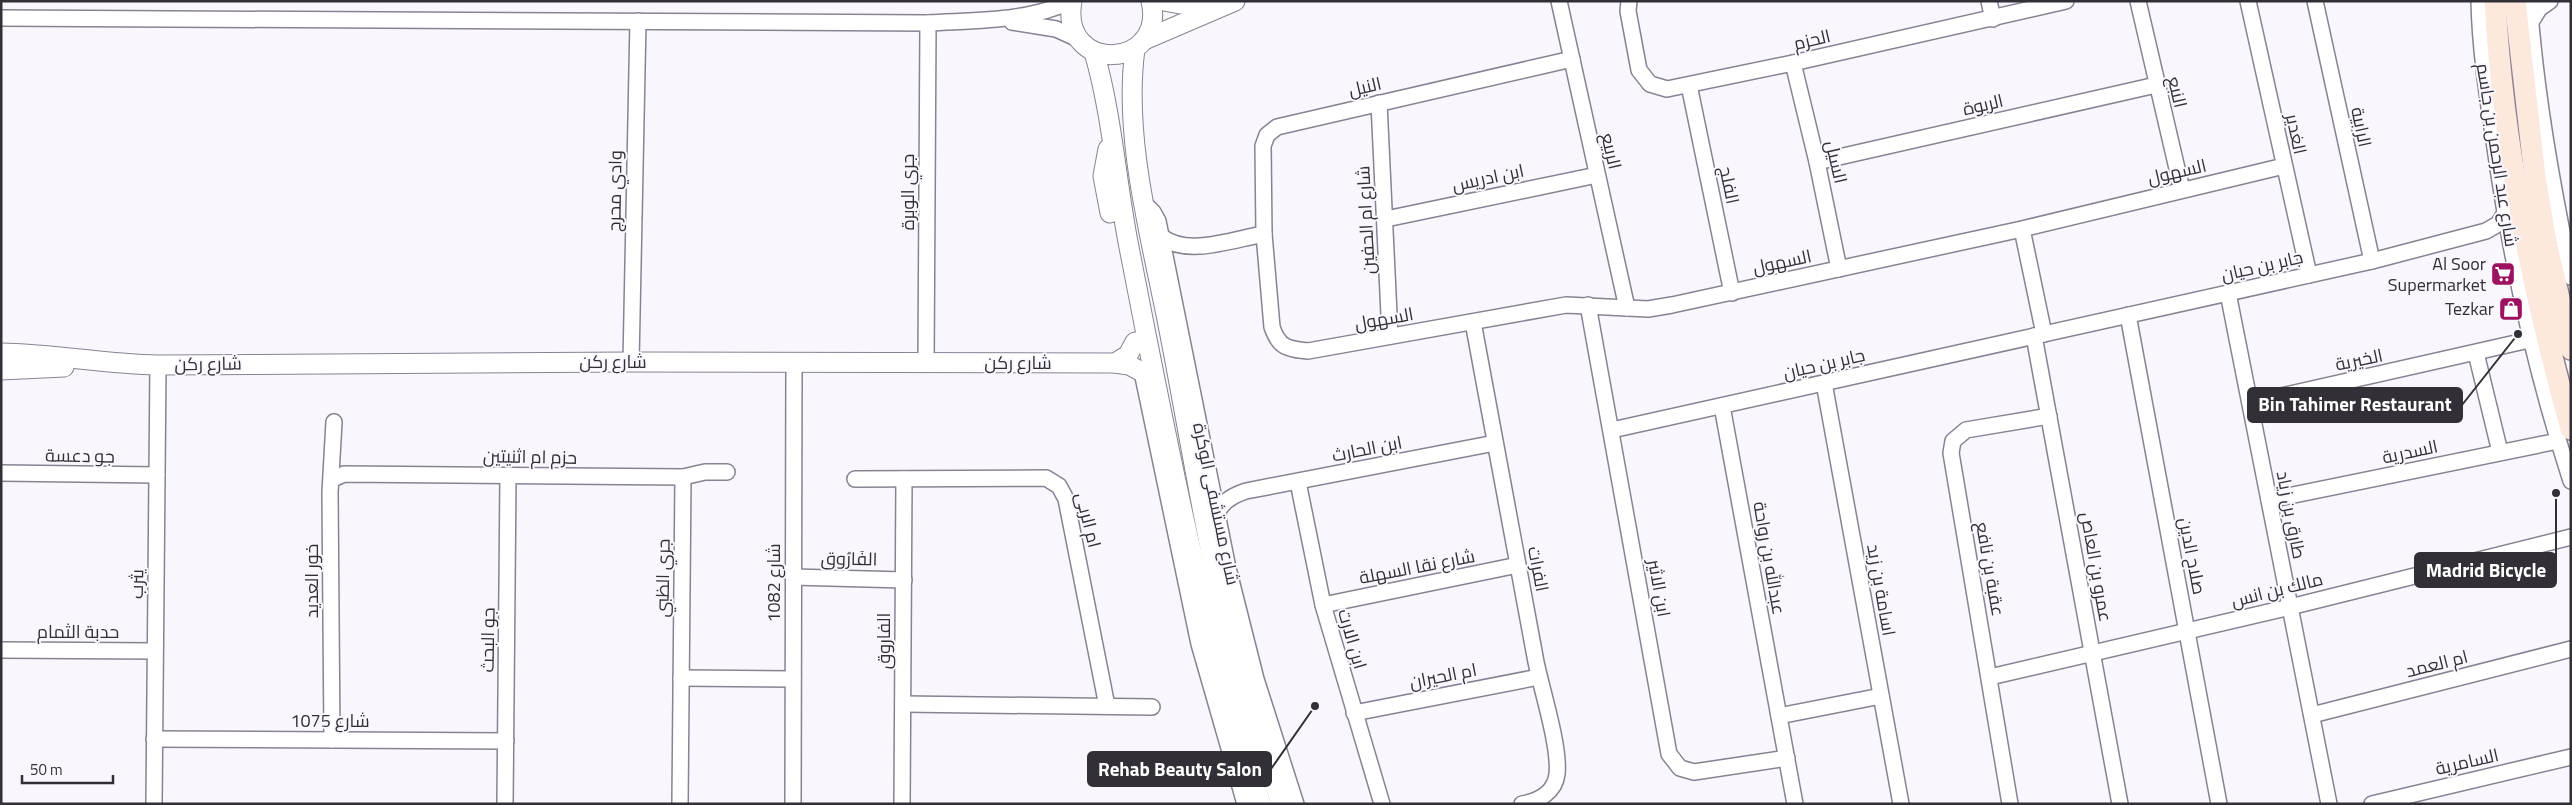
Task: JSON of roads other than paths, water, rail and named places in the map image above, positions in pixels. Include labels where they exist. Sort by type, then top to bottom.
[{"type":"main road","name":"شارع عبد الرحمن بن جاسم","points":[[2495,1],[2510,162],[2564,435]]},
{"type":"main road","name":"شارع عبد الرحمن بن جاسم","points":[[2515,1],[2534,177],[2546,243],[2571,349]]},
{"type":"main road","points":[[2534,177],[2546,157]]},
{"type":"main road","points":[[2500,185],[2510,162]]},
{"type":"street","points":[[1,18],[928,22],[993,20],[1054,9],[1072,1]]},
{"type":"street","points":[[1072,1],[1070,14],[1072,27],[1078,39]]},
{"type":"street","name":"شارع مستشفى الوكرة","points":[[1151,1],[1153,20],[1139,44],[1131,76],[1132,119],[1145,204],[1229,634],[1250,710],[1281,804]]},
{"type":"street","points":[[1164,1],[1210,4],[1226,1]]},
{"type":"street","points":[[993,20],[1056,29],[1078,39],[1094,52],[1115,56],[1235,1]]},
{"type":"street","name":"الربيع","points":[[1559,1],[1627,308]]},
{"type":"street","name":"الحزم","points":[[1630,1],[1628,11],[1639,70],[1650,84],[1667,89],[1993,19],[2066,1]]},
{"type":"street","points":[[1989,1],[1993,19]]},
{"type":"street","name":"النبع","points":[[2138,1],[2156,85],[2182,190]]},
{"type":"street","name":"الغدير","points":[[2248,1],[2309,275]]},
{"type":"street","name":"الرابية","points":[[2315,1],[2372,261]]},
{"type":"street","name":"شارع عبد الرحمن بن جاسم","points":[[2479,1],[2482,55],[2500,185],[2529,340],[2564,435],[2571,482]]},
{"type":"street","points":[[2529,1],[2546,157],[2571,277]]},
{"type":"street","points":[[2531,22],[2539,9],[2550,1]]},
{"type":"street","name":"وادي محرج","points":[[630,362],[638,21]]},
{"type":"street","name":"جري الوبرة","points":[[926,362],[928,22]]},
{"type":"street","name":"شارع مستشفى الوكرة","points":[[1094,52],[1102,77],[1120,202],[1208,624],[1238,735],[1261,804]]},
{"type":"street","name":"النيل","points":[[1284,346],[1276,338],[1272,327],[1264,234],[1263,146],[1267,134],[1277,127],[1572,59]]},
{"type":"street","name":"السيل","points":[[1792,63],[1817,162],[1839,269]]},
{"type":"street","name":"الفلج","points":[[1689,85],[1732,292]]},
{"type":"street","name":"الربوة","points":[[1817,162],[2156,85]]},
{"type":"street","name":"شارع ام الحفين","points":[[1379,103],[1386,219],[1390,336]]},
{"type":"street","name":"شارع مستشفى الوكرة","points":[[1111,141],[1105,156],[1103,176],[1142,372],[1199,644],[1246,804]]},
{"type":"street","name":"السهول","points":[[1284,346],[1308,351],[1566,305],[1648,309],[2022,229],[2284,166]]},
{"type":"street","name":"ابن ادريس","points":[[1386,219],[1597,175]]},
{"type":"street","name":"شارع مستشفى الوكرة","points":[[1145,204],[1154,212],[1158,221],[1170,272],[1228,568],[1256,679],[1296,804]]},
{"type":"street","name":"جابر بن حيان","points":[[1612,430],[2372,261],[2486,231],[2498,224],[2505,213]]},
{"type":"street","points":[[2022,229],[2039,335]]},
{"type":"street","points":[[2486,231],[2501,236],[2512,247]]},
{"type":"street","points":[[1162,237],[1176,246],[1191,248],[1264,234]]},
{"type":"street","points":[[1170,272],[1178,257],[1191,248]]},
{"type":"street","name":"طارق بن زياد","points":[[2228,293],[2329,804]]},
{"type":"street","name":"ابن الاثير","points":[[1588,305],[1670,754],[1680,768],[1694,772],[1787,758]]},
{"type":"street","name":"صلاح الدين","points":[[2128,315],[2219,804]]},
{"type":"street","name":"الفرات","points":[[1473,322],[1539,677],[1557,760],[1557,775],[1552,788],[1543,797],[1522,804]]},
{"type":"street","name":"عمرو بن العاص","points":[[2039,335],[2049,416],[2120,804]]},
{"type":"street","name":"الخيرية","points":[[2250,403],[2529,340]]},
{"type":"street","points":[[1115,363],[1128,355],[1136,342]]},
{"type":"street","name":"شارع ركن","points":[[1,353],[26,354],[110,364]]},
{"type":"street","points":[[2476,353],[2500,452]]},
{"type":"street","name":"شارع ركن","points":[[1,370],[110,364],[926,362],[1115,363],[1129,365],[1142,372]]},
{"type":"street","name":"شارع 1082","points":[[793,804],[794,363]]},
{"type":"street","name":"يثرب","points":[[154,804],[158,365]]},
{"type":"street","name":"شارع مستشفى الوكرة","points":[[1142,372],[1160,401]]},
{"type":"street","name":"اسامة بن زيد","points":[[1824,383],[1901,804]]},
{"type":"street","name":"عبدالله بن رواحة","points":[[1722,406],[1795,804]]},
{"type":"street","name":"عقبة بن نافع","points":[[2010,804],[1990,677],[1950,454],[1953,441],[1966,430],[2049,416]]},
{"type":"street","name":"خور العديد","points":[[332,740],[330,492],[334,422]]},
{"type":"street","name":"السدرية","points":[[2269,500],[2500,452],[2564,435]]},
{"type":"street","name":"ابن الحارث","points":[[1209,534],[1217,512],[1235,495],[1246,491],[1495,443]]},
{"type":"street","name":"حزم ام اثنيتين","points":[[332,479],[344,474],[683,478],[705,472],[726,472]]},
{"type":"street","name":"جو دعسة","points":[[1,473],[157,476]]},
{"type":"street","name":"جو البحث","points":[[505,804],[508,476]]},
{"type":"street","name":"جري الظبي","points":[[680,804],[683,478]]},
{"type":"street","name":"ام الربى","points":[[856,479],[1046,478],[1059,486],[1066,499],[1107,706]]},
{"type":"street","name":"الفاروق","points":[[902,804],[904,479]]},
{"type":"street","name":"ابن الحارث","points":[[1211,482],[1246,491]]},
{"type":"street","name":"ابن الارت","points":[[1298,482],[1323,605],[1382,804]]},
{"type":"street","name":"مالك بن انس","points":[[1990,677],[2290,607],[2571,537]]},
{"type":"street","name":"شارع نقا السهلة","points":[[1323,605],[1518,565]]},
{"type":"street","name":"الفَارُوق","points":[[793,577],[904,580]]},
{"type":"street","name":"ام العمد","points":[[2312,715],[2571,649]]},
{"type":"street","name":"حدبة الثمام","points":[[1,650],[155,651]]},
{"type":"street","name":"ام الحيران","points":[[1354,713],[1539,677]]},
{"type":"street","points":[[681,678],[793,679]]},
{"type":"street","points":[[1779,716],[1881,696]]},
{"type":"street","points":[[903,704],[1152,707]]},
{"type":"street","name":"شارع 1075","points":[[154,739],[237,747],[332,740],[506,742]]},
{"type":"street","name":"السامرية","points":[[2372,804],[2571,757]]},
{"type":"place","name":"Al Soor Supermarket","points":[[2503,274]]},
{"type":"place","name":"Tezkar","points":[[2511,309]]},
{"type":"place","name":"Bin Tahimer Restaurant","points":[[2518,334]]},
{"type":"place","name":"Madrid Bicycle","points":[[2556,493]]},
{"type":"place","name":"Rehab Beauty Salon","points":[[1315,706]]}]
